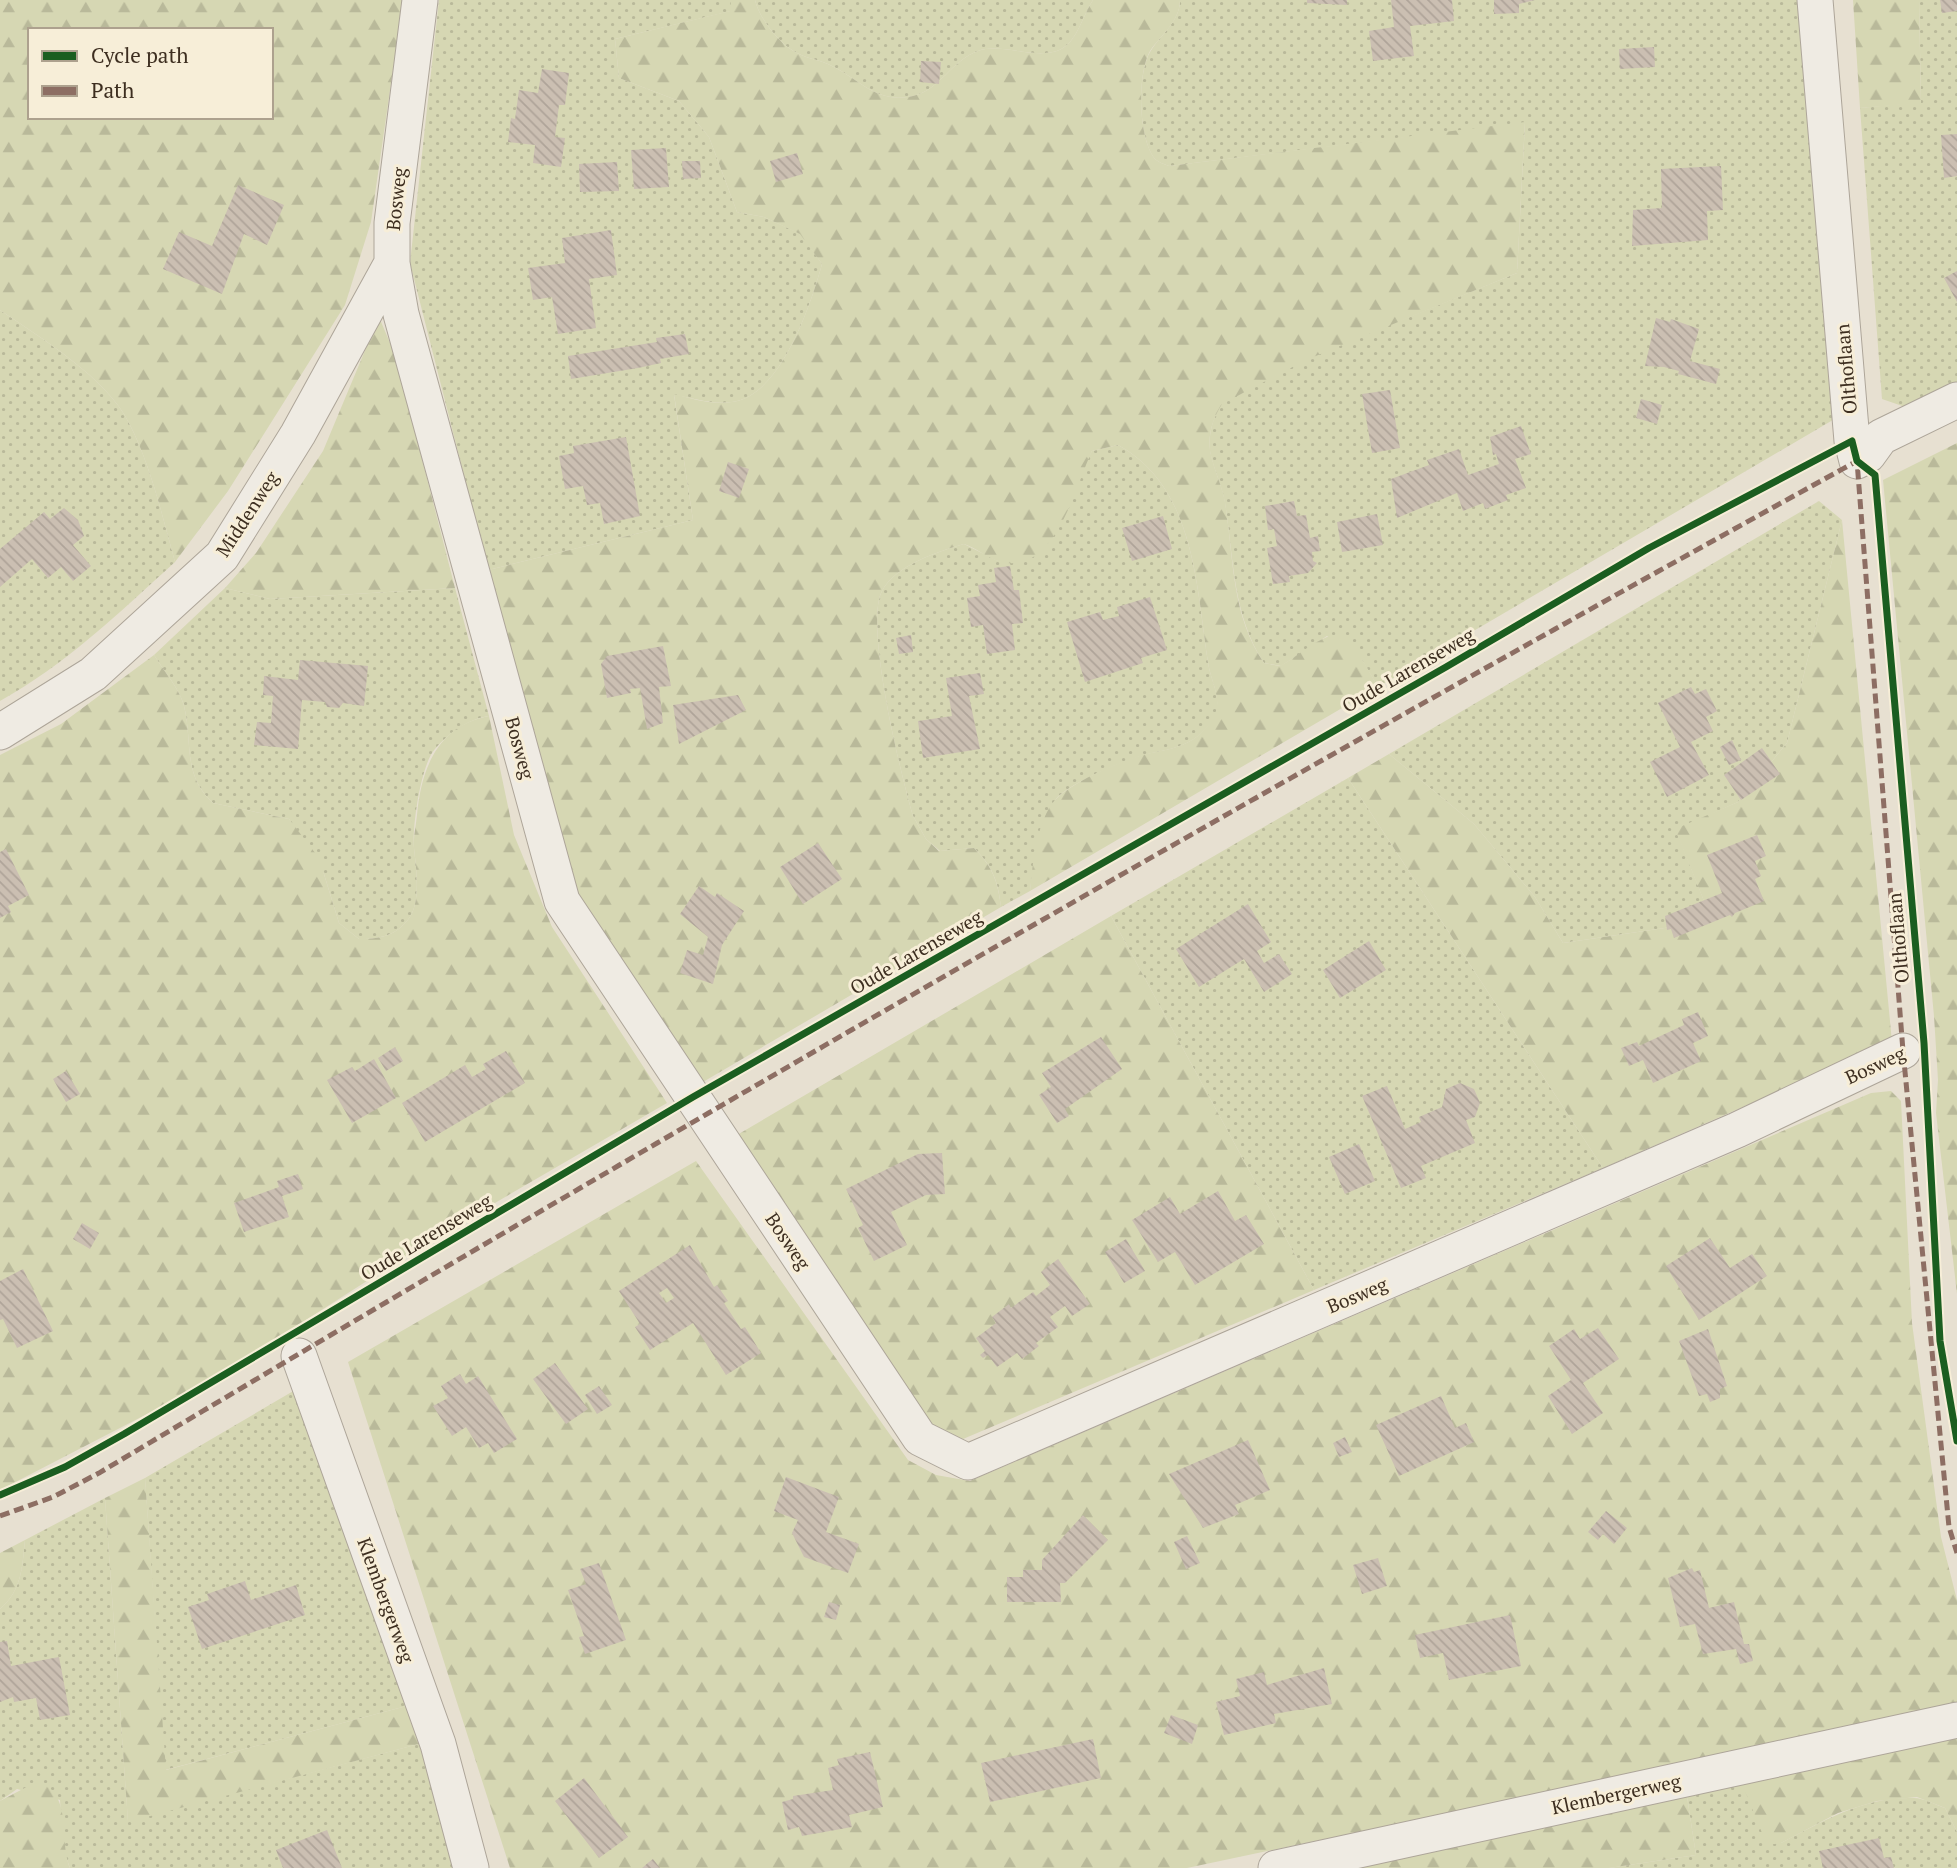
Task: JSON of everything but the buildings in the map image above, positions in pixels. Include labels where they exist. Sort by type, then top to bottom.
[{"type":"street","name":"Bosweg","points":[[420,0],[392,223],[392,263],[401,314],[562,901],[920,1438],[968,1462],[1737,1130],[1903,1052]]},
{"type":"street","name":"Olthoflaan","points":[[1815,0],[1852,441],[1857,461],[1868,455],[1881,437],[1957,400]]},
{"type":"street","name":"Middenweg","points":[[0,732],[93,674],[222,556],[298,434],[392,263]]},
{"type":"street","name":"Klembergerweg","points":[[299,1356],[438,1744],[471,1868]]},
{"type":"street","name":"Klembergerweg","points":[[1276,1868],[1957,1720]]},
{"type":"green space","points":[[0,0],[403,0],[371,222],[345,305],[228,491],[175,562],[144,456],[129,423],[105,390],[53,346],[0,310]]},
{"type":"green space","points":[[439,0],[731,0],[731,11],[615,39],[619,78],[679,101],[709,137],[737,212],[764,217],[801,234],[822,264],[802,324],[779,366],[765,384],[749,396],[725,403],[674,395],[693,520],[488,570],[410,263]]},
{"type":"green space","points":[[731,0],[755,0],[771,30],[790,49],[832,66],[870,90],[900,98],[931,88],[961,61],[978,51],[1001,49],[1050,53],[1061,49],[1073,38],[1093,0],[1180,0],[1177,15],[1150,51],[1141,90],[1143,122],[1149,149],[1156,160],[1169,166],[1525,122],[1517,273],[1306,360],[1222,404],[1212,426],[1210,450],[1225,502],[1240,606],[1253,644],[1264,663],[1280,666],[1321,640],[1335,636],[1343,639],[1357,653],[1378,687],[1030,891],[1040,830],[1056,799],[1074,785],[1115,765],[1194,739],[1213,718],[1217,705],[1195,571],[1177,512],[1163,486],[1143,463],[1118,445],[1092,451],[1060,526],[1034,556],[1018,563],[998,561],[964,544],[942,551],[907,567],[888,582],[882,591],[878,609],[878,635],[886,701],[913,816],[926,839],[939,851],[974,848],[994,875],[1001,907],[703,1082],[578,893],[567,864],[488,570],[693,520],[674,394],[717,403],[732,402],[749,396],[765,384],[779,366],[802,324],[822,264],[800,234],[764,217],[737,212],[709,137],[679,101],[619,78],[615,39],[730,11]]},
{"type":"green space","points":[[755,0],[1093,0],[1073,38],[1061,49],[1050,53],[1001,49],[978,51],[961,61],[931,88],[900,98],[870,90],[832,66],[790,49],[766,23]]},
{"type":"green space","points":[[1180,0],[1804,0],[1838,417],[1378,687],[1362,660],[1327,636],[1281,666],[1264,663],[1240,606],[1225,503],[1210,451],[1210,432],[1218,409],[1221,404],[1306,359],[1517,273],[1525,123],[1169,166],[1156,160],[1149,149],[1145,137],[1141,90],[1150,52],[1173,21]]},
{"type":"green space","points":[[1853,0],[1919,0],[1921,103],[1860,108]]},
{"type":"green space","points":[[1919,0],[1957,0],[1957,389],[1911,409],[1882,399],[1860,108],[1921,102]]},
{"type":"green space","points":[[0,310],[72,360],[119,406],[144,456],[175,562],[69,654],[0,701]]},
{"type":"green space","points":[[379,317],[396,357],[455,588],[270,599],[225,588],[256,553],[323,451]]},
{"type":"green space","points":[[1957,443],[1957,1294],[1936,1113],[1938,1080],[1934,1016],[1883,480]]},
{"type":"green space","points":[[1118,445],[1143,463],[1163,486],[1177,512],[1195,571],[1217,711],[1208,726],[1187,743],[1116,765],[1087,778],[1056,799],[1042,830],[1030,891],[1001,907],[994,875],[974,848],[940,851],[926,839],[913,816],[893,736],[881,666],[878,609],[882,591],[888,582],[907,567],[964,544],[998,561],[1019,562],[1038,552],[1092,451]]},
{"type":"green space","points":[[1819,501],[1842,520],[1787,743],[1738,802],[1676,830],[1712,921],[1563,943],[1535,897],[1474,824],[1389,754]]},
{"type":"green space","points":[[1842,520],[1892,1042],[1603,1168],[1348,778],[1389,754],[1474,824],[1535,897],[1563,943],[1712,921],[1675,829],[1738,802],[1787,743]]},
{"type":"green space","points":[[225,588],[270,599],[455,588],[489,716],[474,720],[453,732],[440,743],[430,757],[418,796],[414,826],[417,886],[415,905],[407,921],[391,934],[359,939],[339,923],[324,874],[289,819],[213,803],[197,781],[190,758],[187,719],[182,700],[154,655]]},
{"type":"green space","points":[[154,655],[182,700],[187,719],[190,758],[203,792],[213,803],[289,819],[319,858],[339,923],[359,939],[391,934],[412,914],[417,886],[414,836],[419,798],[428,766],[445,739],[457,729],[471,721],[489,716],[514,835],[552,927],[667,1103],[431,1240],[209,1382],[0,1490],[0,755],[61,724]]},
{"type":"green space","points":[[1348,778],[1603,1168],[1314,1290],[1111,916]]},
{"type":"green space","points":[[1111,916],[1314,1290],[963,1439],[932,1426],[737,1135]]},
{"type":"green space","points":[[1891,1091],[1901,1101],[1912,1323],[1941,1537],[1957,1600],[1957,1706],[1187,1868],[510,1868],[348,1362],[696,1161],[908,1460],[936,1475],[970,1481],[1871,1093]]},
{"type":"green space","points":[[295,1390],[414,1704],[165,1770],[145,1478]]},
{"type":"green space","points":[[145,1478],[166,1770],[414,1704],[426,1742],[128,1822],[105,1498]]},
{"type":"green space","points":[[105,1498],[128,1821],[426,1742],[455,1868],[70,1868],[63,1849],[60,1800],[17,1789],[0,1801],[0,1609],[17,1586],[25,1540]]},
{"type":"green space","points":[[25,1540],[17,1586],[0,1609],[0,1553]]},
{"type":"green space","points":[[1957,1733],[1957,1832],[1945,1808],[1917,1797],[1877,1801],[1838,1813],[1781,1843],[1767,1845],[1740,1779]]},
{"type":"green space","points":[[1740,1779],[1781,1843],[1861,1806],[1896,1798],[1926,1800],[1945,1808],[1957,1832],[1957,1868],[1609,1868],[1696,1855],[1686,1790]]},
{"type":"green space","points":[[38,1781],[49,1788],[61,1807],[70,1868],[0,1868],[0,1801]]},
{"type":"green space","points":[[1686,1790],[1696,1855],[1609,1868],[1320,1868]]},
{"type":"marked path","points":[[0,1516],[53,1497],[99,1473],[535,1214],[973,960],[1414,708],[1857,461],[1903,1051],[1949,1527],[1957,1553]]},
{"type":"cycle path","name":"Oude Larenseweg","points":[[0,1495],[65,1467],[124,1434],[693,1097],[1446,667],[1649,548],[1852,441],[1857,461],[1875,475],[1924,1043],[1940,1341],[1957,1441]]}]
